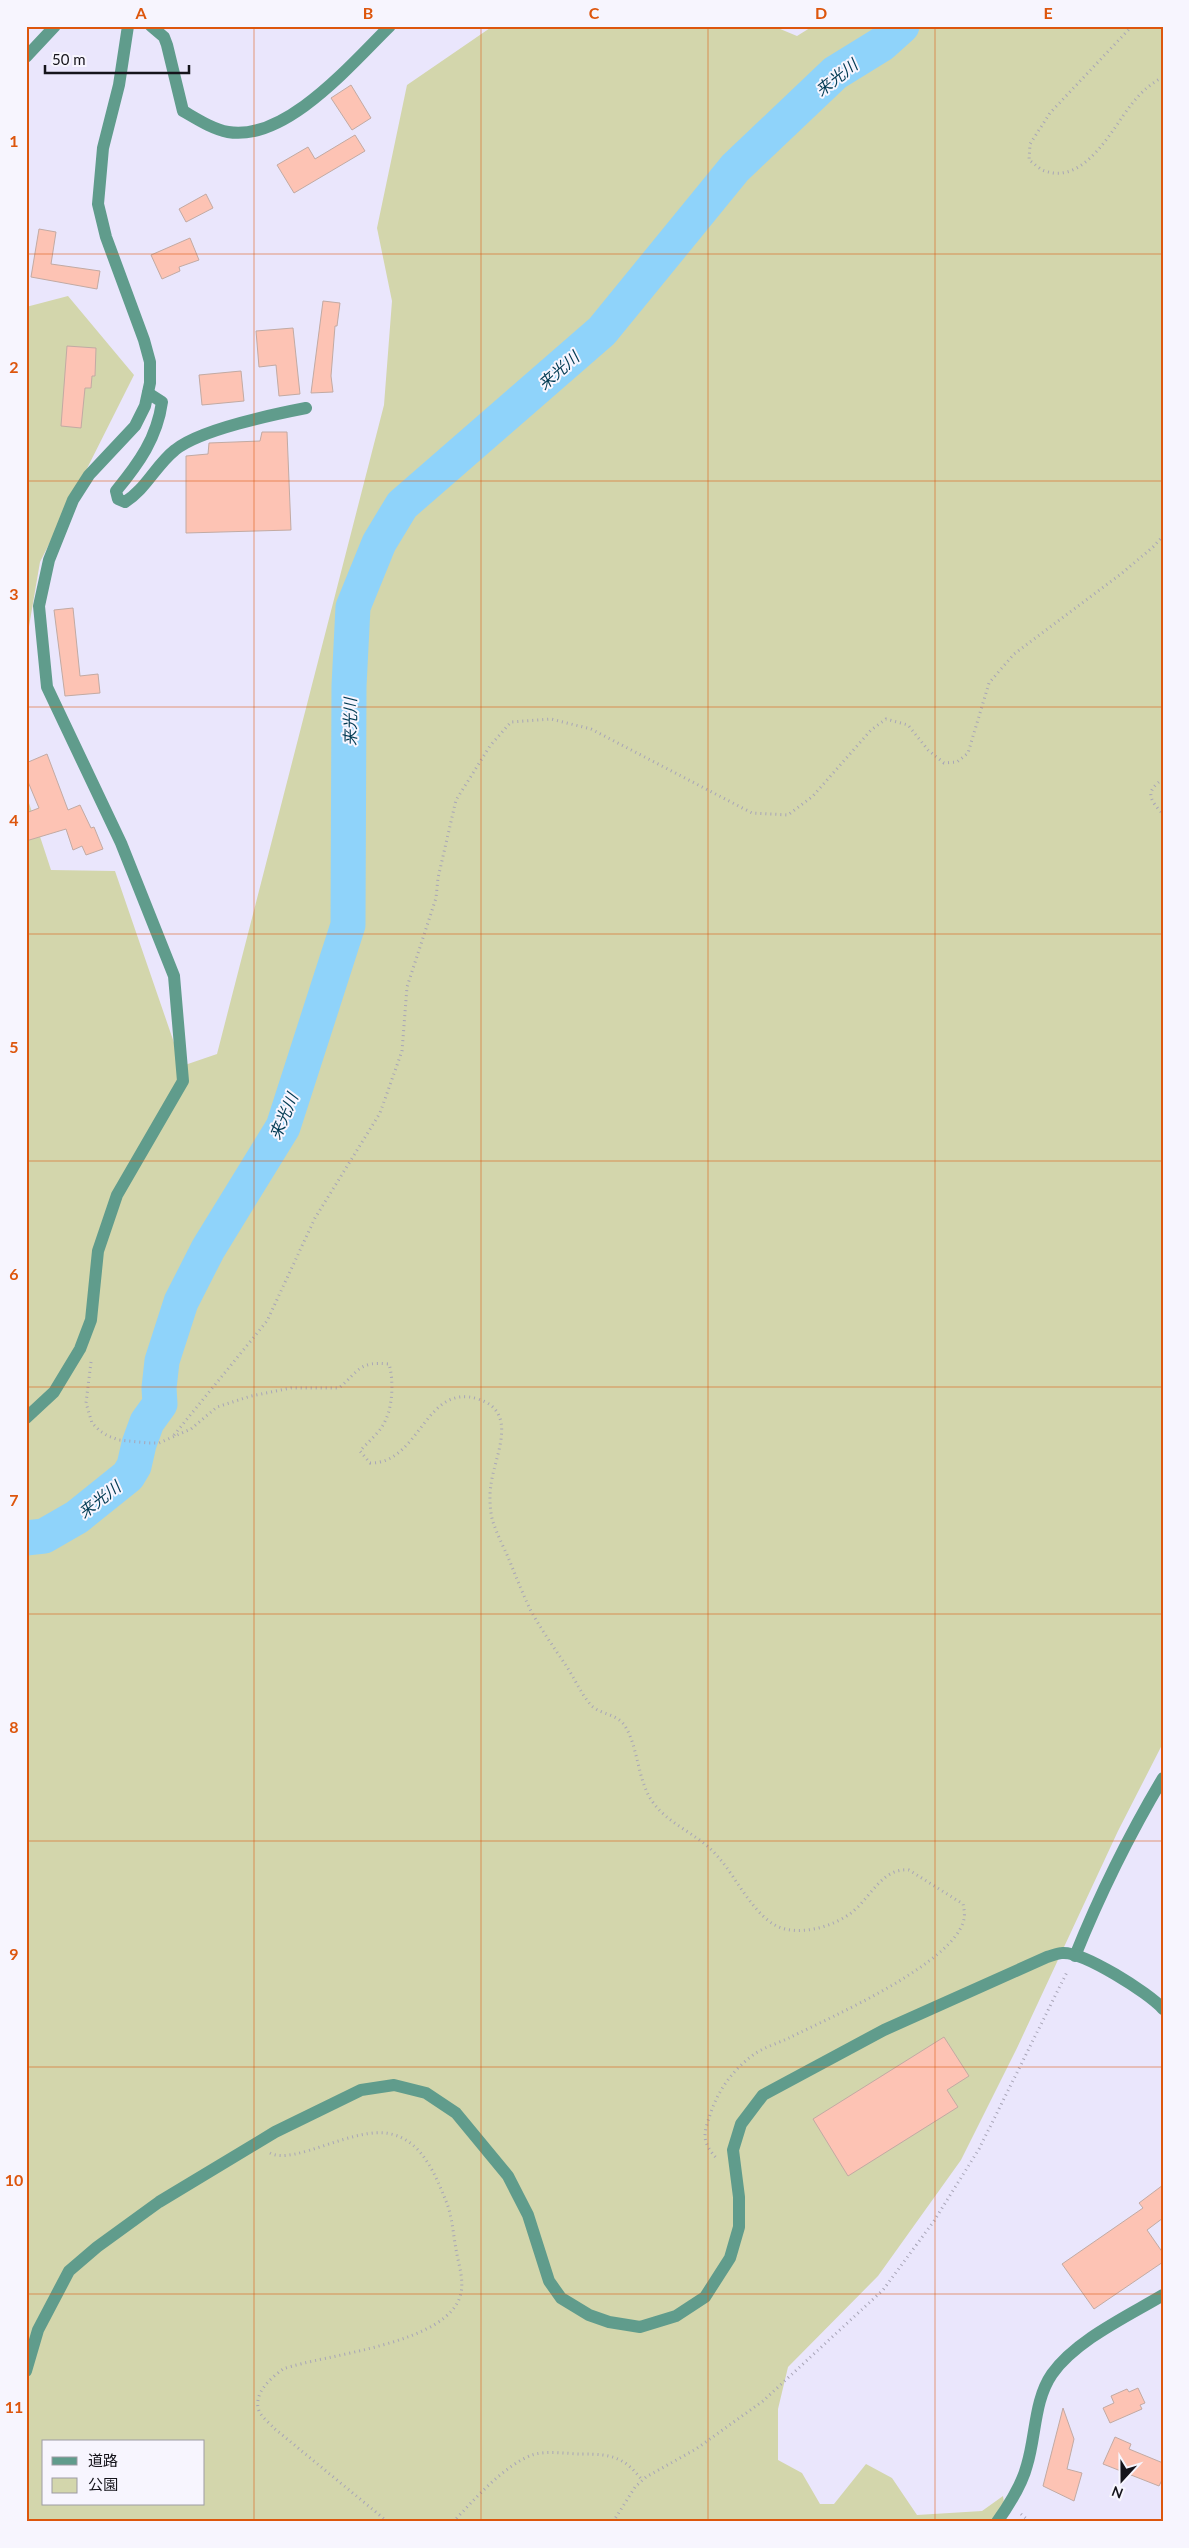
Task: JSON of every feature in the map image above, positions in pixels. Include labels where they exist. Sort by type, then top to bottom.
[{"type":"street","points":[[26,57],[55,26]]},
{"type":"street","points":[[26,1418],[54,1392],[80,1349],[91,1320],[98,1251],[117,1195],[183,1081],[174,976],[121,843],[47,687],[39,606],[49,560],[73,500],[89,475],[135,426],[145,406],[148,393],[150,362],[106,237],[98,204],[103,148],[119,85],[128,26]]},
{"type":"street","points":[[151,26],[164,37],[183,111],[229,132],[262,130],[280,123],[315,98],[390,26]]},
{"type":"street","points":[[148,393],[162,402],[160,418],[154,438],[116,491],[118,499],[125,502],[137,494],[149,476],[175,450],[189,441],[273,414],[306,408]]},
{"type":"street","points":[[1075,1956],[1092,1913],[1138,1819],[1163,1778]]},
{"type":"street","points":[[26,2371],[38,2330],[69,2271],[97,2247],[160,2202],[258,2142],[361,2090],[394,2085],[426,2093],[456,2113],[508,2176],[528,2215],[549,2281],[561,2298],[589,2315],[609,2322],[640,2327],[676,2316],[705,2297],[730,2258],[739,2227],[733,2150],[741,2124],[762,2095],[884,2030],[1047,1957],[1063,1953],[1075,1956],[1115,1974],[1163,2009]]},
{"type":"street","points":[[997,2522],[1009,2504],[1027,2466],[1040,2404],[1051,2375],[1074,2351],[1163,2295]]},
{"type":"path","points":[[1132,26],[1050,113],[1030,144],[1029,160],[1045,172],[1063,172],[1087,162],[1104,145],[1132,104],[1150,84],[1163,77]]},
{"type":"path","points":[[174,1435],[267,1321],[315,1218],[380,1113],[402,1052],[407,987],[436,898],[438,878],[456,800],[490,746],[511,722],[550,719],[591,729],[752,813],[788,815],[813,796],[871,730],[886,719],[908,725],[928,750],[944,762],[957,762],[968,753],[989,683],[1014,654],[1121,574],[1163,536]]},
{"type":"path","points":[[1163,779],[1156,784],[1150,793],[1152,802],[1163,814]]},
{"type":"path","points":[[92,1356],[86,1403],[92,1423],[108,1436],[129,1441],[159,1443],[191,1429],[217,1407],[252,1396],[291,1388],[338,1388],[361,1367],[371,1362],[389,1364],[393,1376],[389,1408],[384,1425],[360,1451],[370,1464],[380,1464],[402,1453],[433,1413],[446,1400],[455,1397],[467,1397],[479,1399],[493,1407],[502,1423],[500,1453],[490,1485],[492,1521],[530,1608],[545,1635],[592,1706],[621,1721],[625,1727],[635,1745],[641,1774],[650,1798],[665,1817],[701,1839],[723,1862],[750,1901],[769,1920],[783,1929],[805,1931],[835,1923],[853,1912],[884,1878],[899,1869],[909,1870],[963,1904],[965,1918],[959,1932],[937,1955],[866,2000],[754,2055],[726,2080],[714,2104],[703,2134],[707,2148],[736,2174]]},
{"type":"path","points":[[613,2522],[630,2494],[642,2480],[696,2450],[763,2402],[883,2290],[934,2221],[978,2148],[1075,1956]]},
{"type":"path","points":[[258,2142],[275,2156],[295,2154],[347,2137],[389,2133],[412,2143],[424,2156],[447,2202],[462,2281],[460,2296],[453,2308],[440,2321],[413,2336],[298,2364],[283,2370],[269,2380],[258,2400],[260,2412],[275,2429],[388,2522]]},
{"type":"path","points":[[453,2522],[503,2474],[533,2455],[545,2453],[609,2455],[621,2459],[633,2468],[642,2480]]},
{"type":"green space","points":[[493,26],[773,26],[797,36],[813,26],[1163,26],[1163,1743],[1118,1831],[1017,2048],[961,2160],[878,2276],[788,2367],[778,2409],[778,2460],[802,2473],[820,2504],[834,2504],[866,2464],[892,2478],[917,2515],[982,2511],[1003,2496],[1006,2517],[1002,2522],[26,2522],[26,794],[51,870],[115,871],[182,1066],[217,1054],[384,405],[392,301],[377,228],[407,85]]},
{"type":"green space","points":[[68,296],[134,375],[40,562],[26,644],[26,307]]},
{"type":"building","points":[[351,85],[371,118],[352,130],[331,98]]},
{"type":"building","points":[[355,135],[365,151],[294,193],[277,165],[308,147],[315,159]]},
{"type":"building","points":[[206,194],[213,208],[186,222],[179,209]]},
{"type":"building","points":[[39,229],[56,232],[51,264],[100,271],[97,289],[31,277]]},
{"type":"building","points":[[190,238],[199,260],[179,267],[180,271],[162,279],[151,255]]},
{"type":"building","points":[[323,301],[340,303],[337,326],[335,326],[331,376],[333,392],[311,393]]},
{"type":"building","points":[[293,328],[300,394],[279,396],[276,365],[259,367],[256,331]]},
{"type":"building","points":[[67,346],[96,348],[95,376],[92,376],[91,388],[85,388],[81,428],[61,426]]},
{"type":"building","points":[[241,371],[244,401],[202,405],[199,375]]},
{"type":"building","points":[[262,432],[287,432],[291,530],[186,533],[186,456],[208,454],[209,443],[260,441]]},
{"type":"building","points":[[73,608],[80,676],[98,674],[100,693],[65,696],[54,610]]},
{"type":"building","points":[[47,754],[68,810],[80,805],[91,828],[94,827],[103,849],[86,855],[82,846],[73,850],[66,829],[26,841],[26,813],[39,808],[26,777],[26,763]]},
{"type":"building","points":[[944,2037],[969,2076],[947,2090],[958,2107],[848,2176],[813,2119]]},
{"type":"building","points":[[1163,2185],[1163,2218],[1147,2230],[1163,2253],[1163,2262],[1094,2309],[1062,2264],[1143,2208],[1139,2203]]},
{"type":"building","points":[[1138,2388],[1145,2403],[1140,2405],[1142,2409],[1110,2423],[1103,2408],[1114,2403],[1111,2396],[1127,2389],[1129,2392]]},
{"type":"building","points":[[1063,2408],[1074,2439],[1067,2469],[1082,2473],[1074,2501],[1043,2486]]},
{"type":"building","points":[[1115,2437],[1131,2444],[1129,2449],[1163,2463],[1163,2478],[1159,2486],[1103,2464]]},
{"type":"waterway","name":"来光川","points":[[26,1538],[44,1536],[77,1517],[128,1476],[134,1466],[147,1422],[160,1404],[159,1388],[162,1361],[181,1302],[208,1249],[283,1127],[348,925],[349,686],[353,607],[379,543],[402,505],[602,331],[735,168],[835,73],[882,44],[902,26]]}]
